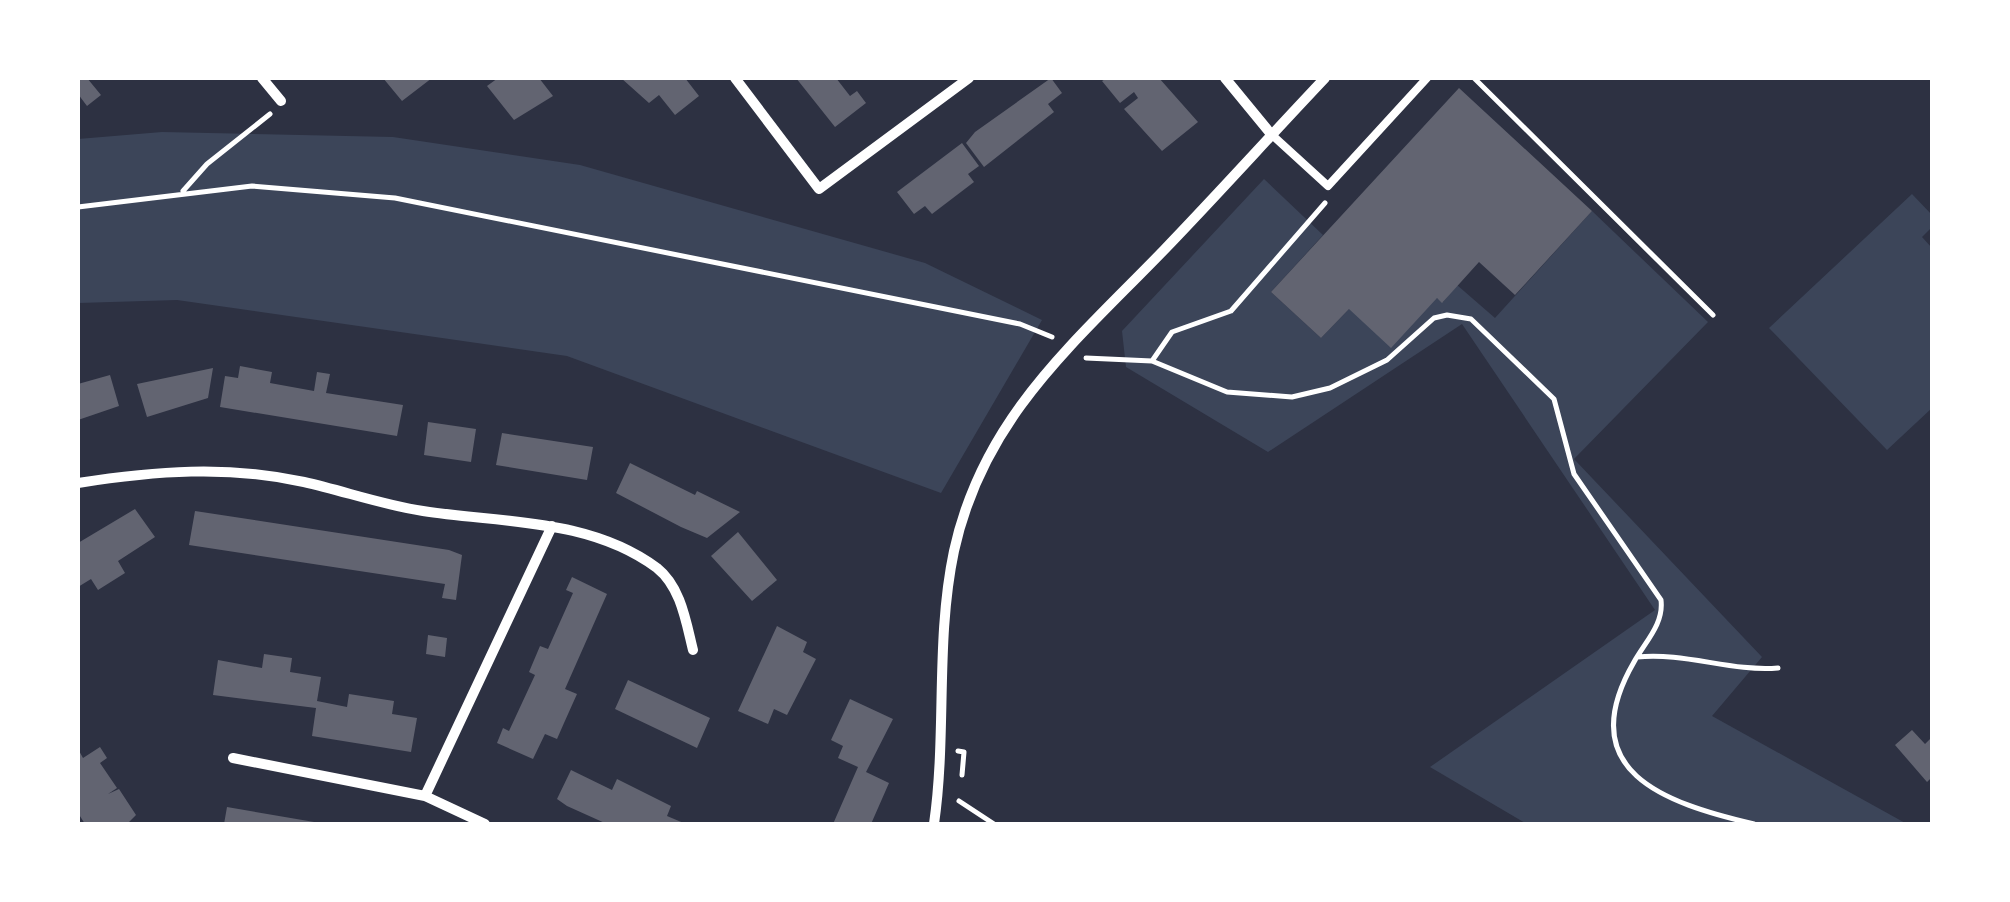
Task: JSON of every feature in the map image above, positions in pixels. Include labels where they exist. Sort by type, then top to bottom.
[{"type":"street","points":[[262,78],[281,102]]},
{"type":"street","points":[[735,78],[819,189],[969,78]]},
{"type":"street","points":[[1225,78],[1271,134]]},
{"type":"street","points":[[934,824],[943,640],[954,554],[982,465],[1010,414],[1325,78]]},
{"type":"street","points":[[78,483],[168,471],[222,471],[306,482],[407,509],[552,526],[624,551],[658,569],[678,596],[692,650]]},
{"type":"street","points":[[425,796],[552,526]]},
{"type":"street","points":[[234,758],[425,796],[485,824]]},
{"type":"lane","points":[[1271,134],[1328,186],[1428,78]]},
{"type":"path","points":[[1474,78],[1714,315]]},
{"type":"path","points":[[183,191],[207,164],[244,138],[281,102]]},
{"type":"path","points":[[78,206],[183,191],[269,186],[418,201],[903,299],[1020,324],[1047,334]]},
{"type":"path","points":[[1152,360],[1172,332],[1222,317],[1241,301],[1324,209],[1328,186]]},
{"type":"path","points":[[1080,358],[1126,356],[1152,360],[1227,392],[1270,398],[1308,395],[1386,360],[1434,318],[1447,314],[1471,319],[1554,399],[1574,474],[1660,600],[1660,620],[1618,692],[1614,710],[1619,758],[1657,790],[1754,824]]},
{"type":"path","points":[[1637,656],[1677,655],[1758,670],[1778,668]]},
{"type":"path","points":[[940,748],[964,752],[959,804],[994,824]]},
{"type":"shaded area","points":[[162,132],[393,137],[580,165],[925,263],[1042,320],[941,493],[567,356],[177,300],[78,303],[78,139]]},
{"type":"shaded area","points":[[1264,179],[1323,235],[1271,292],[1321,338],[1349,309],[1437,298],[1443,302],[1457,285],[1495,318],[1592,211],[1708,322],[1574,459],[1762,657],[1712,716],[1907,824],[1527,824],[1430,767],[1655,610],[1462,324],[1268,452],[1126,367],[1122,331]]},
{"type":"shaded area","points":[[1912,194],[1932,215],[1932,227],[1922,237],[1932,248],[1932,408],[1887,450],[1769,328]]},
{"type":"building","points":[[78,78],[87,78],[101,95],[87,106],[78,94]]},
{"type":"building","points":[[383,78],[432,78],[402,101]]},
{"type":"building","points":[[498,78],[539,78],[553,96],[514,120],[487,86]]},
{"type":"building","points":[[621,78],[685,78],[699,96],[675,115],[659,95],[649,103]]},
{"type":"building","points":[[796,78],[836,78],[850,96],[857,91],[866,103],[835,127]]},
{"type":"building","points":[[1051,78],[1062,93],[1048,104],[1054,112],[984,167],[966,143],[975,132]]},
{"type":"building","points":[[1159,78],[1198,122],[1162,151],[1124,109],[1138,98],[1134,92],[1120,103],[1102,81]]},
{"type":"building","points":[[1459,88],[1592,211],[1515,295],[1479,262],[1442,303],[1437,298],[1391,348],[1349,309],[1321,338],[1271,292]]},
{"type":"building","points":[[962,143],[979,166],[968,174],[974,182],[932,214],[925,206],[914,214],[897,192]]},
{"type":"building","points":[[240,366],[272,372],[270,383],[314,391],[317,372],[330,374],[326,393],[403,405],[397,436],[220,407],[225,376],[238,378]]},
{"type":"building","points":[[213,368],[208,398],[147,417],[137,384]]},
{"type":"building","points":[[110,375],[119,406],[78,420],[78,384]]},
{"type":"building","points":[[428,422],[476,429],[471,462],[424,455]]},
{"type":"building","points":[[502,433],[593,447],[587,480],[496,465]]},
{"type":"building","points":[[630,463],[740,512],[707,538],[681,527],[616,493]]},
{"type":"building","points":[[135,509],[155,537],[118,561],[125,573],[98,590],[91,579],[78,587],[78,543]]},
{"type":"building","points":[[195,511],[449,550],[462,555],[456,600],[442,598],[445,584],[189,545]]},
{"type":"building","points":[[738,532],[777,580],[752,601],[711,556]]},
{"type":"building","points":[[572,577],[607,594],[565,689],[577,694],[557,739],[545,734],[533,759],[497,743],[503,728],[509,731],[535,675],[529,672],[540,646],[548,649],[573,593],[566,590]]},
{"type":"building","points":[[777,626],[807,642],[803,652],[816,659],[787,715],[774,709],[768,724],[738,711]]},
{"type":"building","points":[[428,635],[447,638],[445,657],[426,654]]},
{"type":"building","points":[[264,654],[292,658],[290,672],[321,677],[317,701],[347,707],[349,694],[394,701],[392,714],[417,718],[411,752],[312,736],[316,708],[213,695],[218,660],[262,668]]},
{"type":"building","points":[[628,680],[710,718],[697,748],[615,709]]},
{"type":"building","points":[[850,699],[893,719],[866,772],[889,783],[871,824],[833,824],[858,767],[838,758],[843,746],[831,740]]},
{"type":"building","points":[[1912,730],[1925,744],[1932,737],[1932,777],[1927,782],[1895,745]]},
{"type":"building","points":[[100,747],[107,758],[100,763],[117,788],[108,794],[119,789],[136,815],[127,824],[85,824],[78,813],[78,749],[83,758]]},
{"type":"building","points":[[571,770],[612,790],[617,779],[671,806],[667,816],[686,824],[607,824],[567,806],[557,799]]},
{"type":"building","points":[[227,807],[320,823],[320,824],[224,824]]}]
